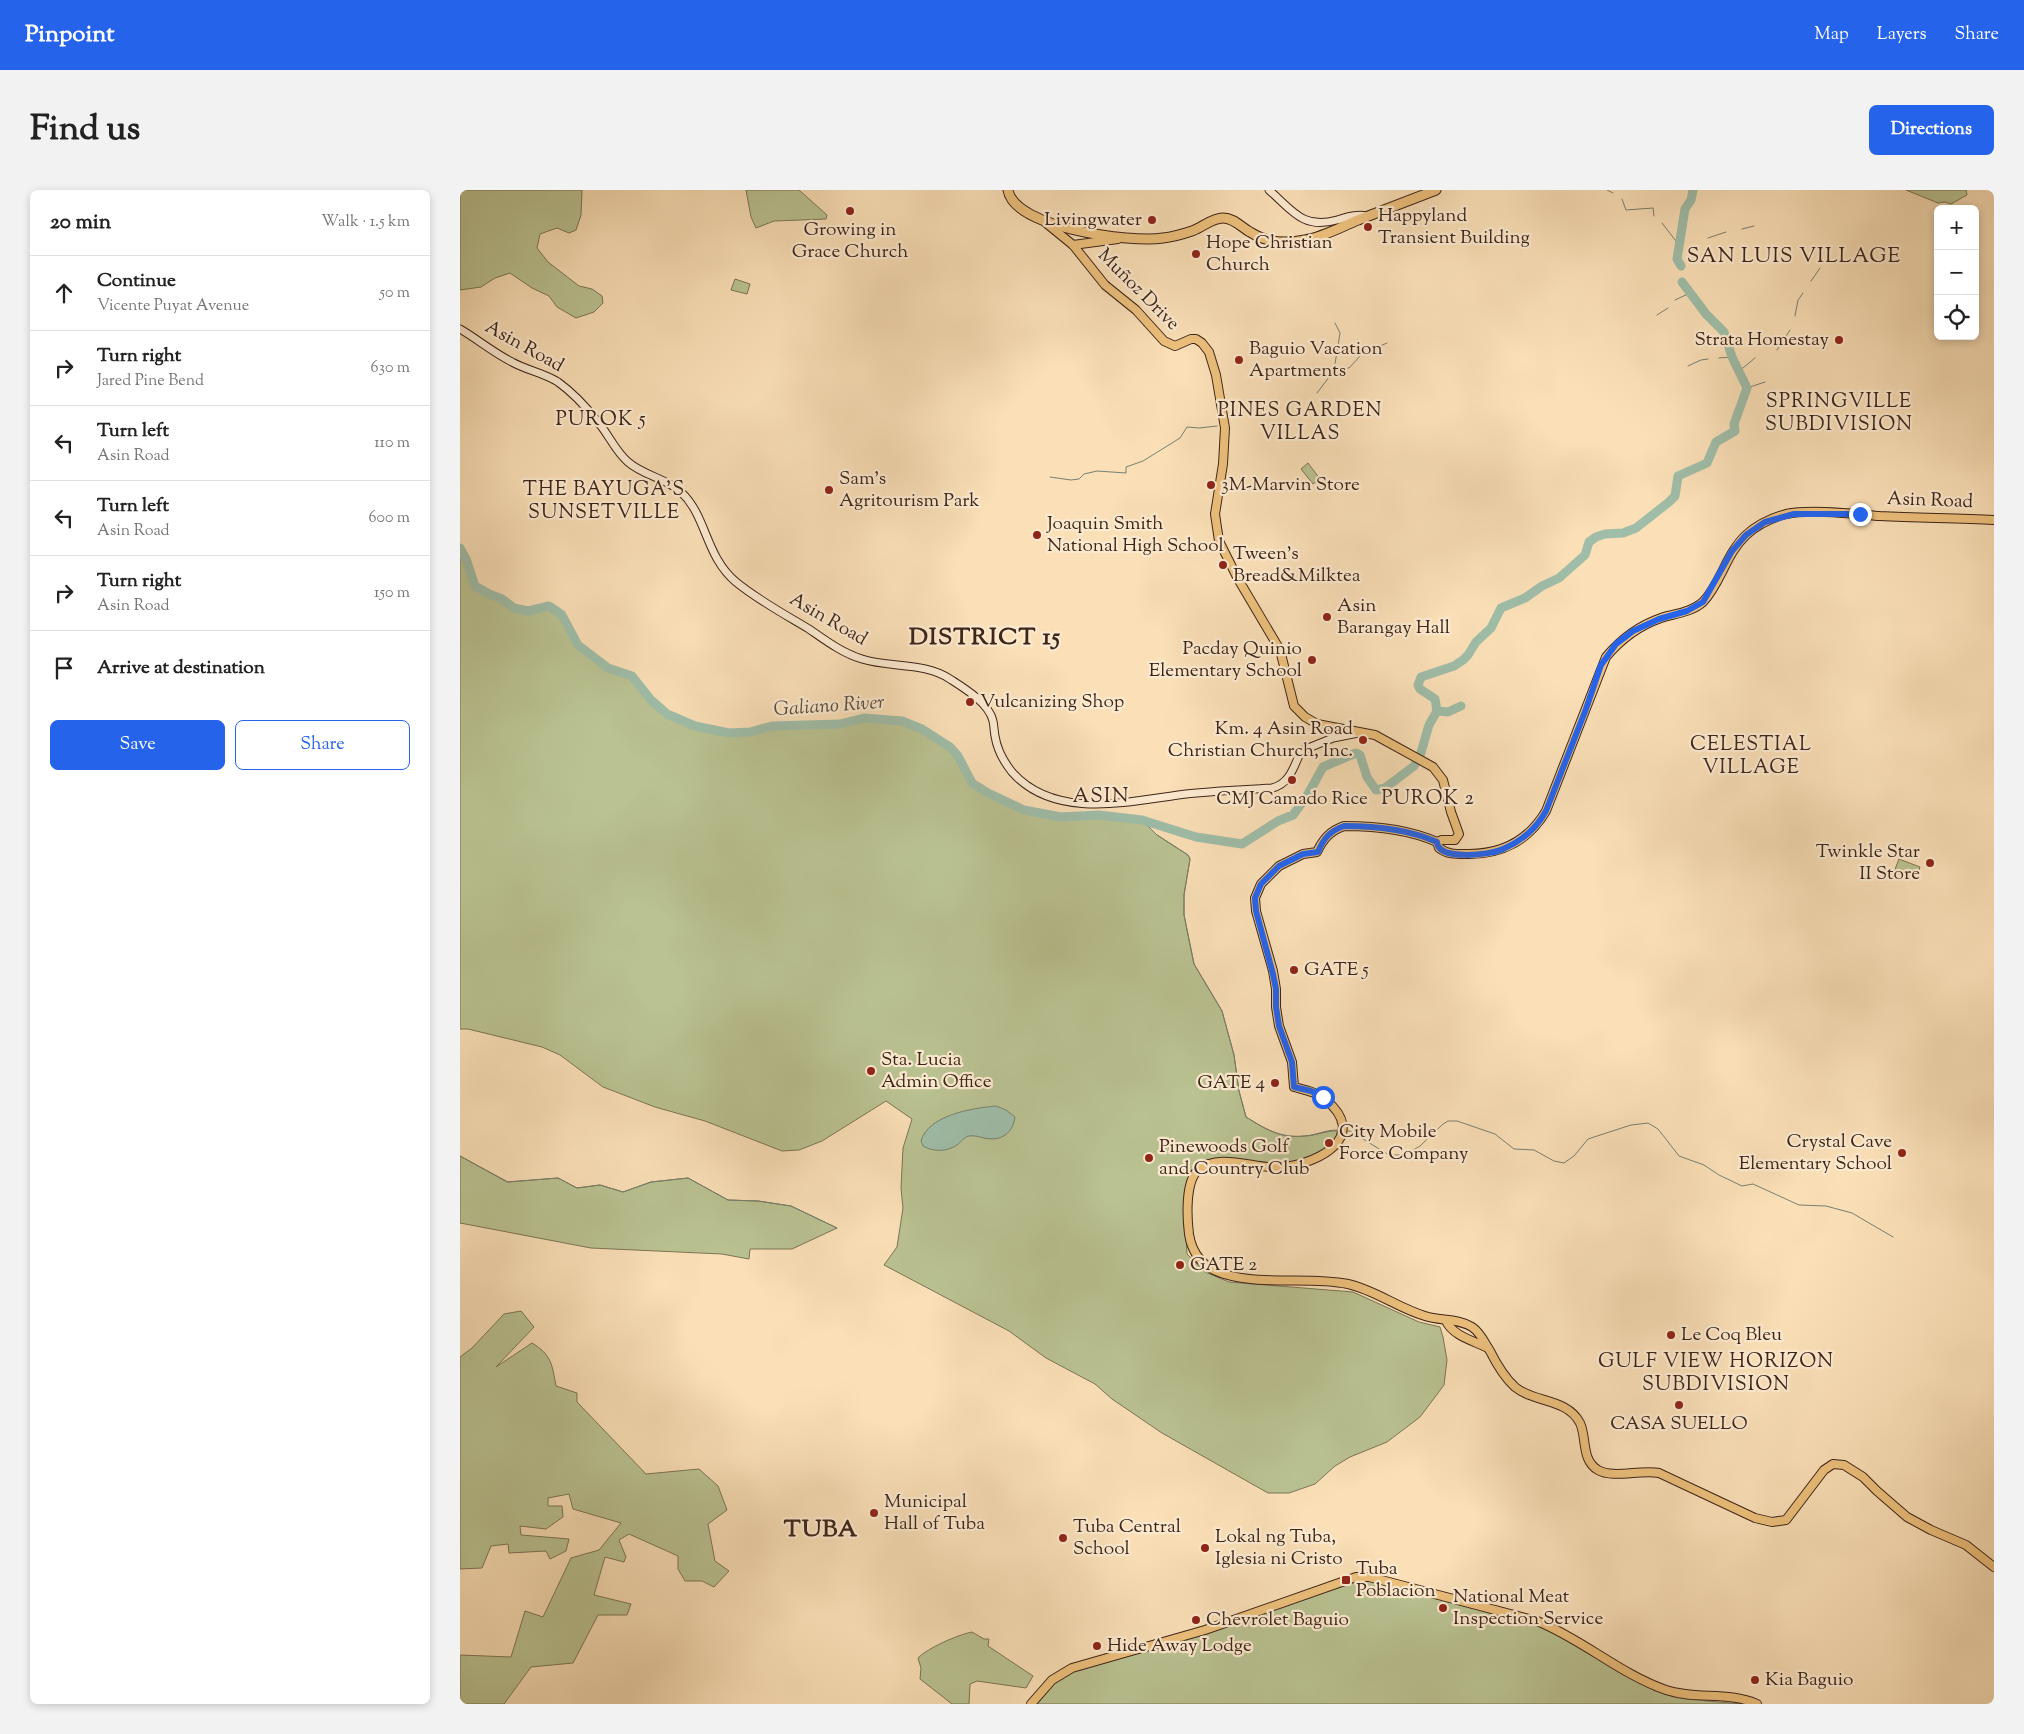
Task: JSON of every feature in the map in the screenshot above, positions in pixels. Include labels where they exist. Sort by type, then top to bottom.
[{"type":"highway","points":[[1008,190],[1011,199],[1019,207],[1043,221],[1086,233],[1122,239],[1164,238],[1193,230],[1213,220],[1222,218],[1234,221],[1263,238],[1273,241],[1295,241],[1315,237],[1436,190]]},
{"type":"main road","points":[[1269,190],[1299,217],[1309,222],[1324,223],[1352,216],[1368,216]]},
{"type":"main road","name":"Muñoz Drive","points":[[1043,221],[1073,245],[1105,285],[1136,310],[1164,341],[1175,346],[1191,339],[1196,339],[1207,348],[1216,375],[1225,428],[1224,464],[1215,514],[1216,528],[1221,546],[1280,652],[1294,706],[1318,724],[1363,732]]},
{"type":"main road","name":"Muñoz Drive","points":[[1073,245],[1122,239]]},
{"type":"main road","name":"Asin Road","points":[[460,329],[511,362],[558,383],[598,422],[616,449],[631,464],[681,492],[696,514],[714,555],[735,581],[779,611],[852,656],[880,664],[935,671],[962,687],[984,706],[992,716],[998,746],[1011,770],[1023,782],[1044,794],[1068,802],[1120,803],[1188,794],[1280,787],[1286,780],[1301,751],[1305,748],[1333,738],[1363,732]]},
{"type":"main road","name":"Asin Road","points":[[1446,1320],[1417,1314],[1371,1292],[1348,1284],[1262,1279],[1224,1274],[1201,1260],[1192,1249],[1188,1227],[1188,1192],[1194,1175],[1199,1170],[1215,1163],[1225,1162],[1274,1169],[1301,1165],[1333,1148],[1342,1135],[1343,1125],[1340,1115],[1323,1097],[1311,1091],[1294,1087],[1292,1062],[1279,1026],[1276,989],[1270,958],[1256,911],[1255,898],[1261,884],[1270,873],[1291,859],[1318,852],[1325,838],[1336,828],[1344,826],[1398,830],[1424,836],[1437,842],[1439,848],[1451,854],[1482,854],[1503,850],[1530,833],[1546,811],[1601,665],[1606,657],[1616,644],[1633,631],[1659,619],[1687,611],[1703,602],[1732,551],[1746,535],[1758,526],[1785,514],[1823,513],[1994,520]]},
{"type":"main road","points":[[1363,732],[1375,735],[1428,764],[1443,780],[1451,812],[1459,831],[1455,840],[1439,840],[1437,842]]},
{"type":"main road","points":[[1446,1320],[1448,1325],[1462,1336],[1488,1348]]},
{"type":"main road","points":[[1446,1320],[1460,1322],[1481,1334],[1488,1348],[1516,1387],[1557,1404],[1575,1416],[1583,1431],[1589,1461],[1600,1471],[1614,1474],[1644,1471],[1659,1473],[1755,1518],[1772,1522],[1786,1520],[1824,1470],[1833,1464],[1844,1465],[1863,1477],[1907,1517],[1966,1545],[1994,1567]]},
{"type":"main road","points":[[1031,1704],[1052,1680],[1080,1664],[1177,1638],[1275,1607],[1346,1580],[1362,1577],[1389,1582],[1537,1621],[1556,1628],[1627,1671],[1668,1690],[1686,1694],[1731,1697],[1757,1704]]},
{"type":"shaded area","points":[[460,190],[582,190],[581,215],[576,230],[569,233],[557,228],[540,234],[537,248],[548,262],[579,286],[592,289],[602,296],[603,303],[594,312],[576,318],[557,307],[549,296],[532,288],[510,273],[495,278],[481,287],[460,290]]},
{"type":"shaded area","points":[[746,190],[799,190],[827,215],[826,219],[774,221],[756,228],[751,217]]},
{"type":"shaded area","points":[[1906,190],[1966,190],[1967,195],[1951,204],[1945,202],[1938,203]]},
{"type":"shaded area","points":[[735,279],[750,284],[747,294],[731,290]]},
{"type":"shaded area","points":[[1308,463],[1320,479],[1313,484],[1301,469]]},
{"type":"shaded area","points":[[460,548],[466,559],[475,586],[502,599],[514,608],[528,611],[549,606],[562,615],[578,645],[608,668],[632,676],[651,700],[667,714],[695,726],[729,733],[750,732],[772,726],[840,724],[864,718],[902,721],[922,729],[950,747],[958,756],[972,783],[988,793],[1024,810],[1061,817],[1099,815],[1142,820],[1157,835],[1188,855],[1190,859],[1184,895],[1184,915],[1194,964],[1222,1011],[1234,1055],[1239,1091],[1246,1117],[1267,1129],[1288,1136],[1305,1136],[1337,1130],[1337,1136],[1328,1148],[1315,1156],[1300,1161],[1264,1163],[1215,1159],[1187,1183],[1184,1202],[1187,1254],[1205,1272],[1229,1282],[1353,1292],[1419,1322],[1440,1327],[1447,1360],[1444,1385],[1420,1417],[1387,1442],[1350,1457],[1335,1466],[1315,1484],[1289,1493],[1268,1493],[1162,1433],[1112,1399],[1095,1384],[1046,1358],[1009,1331],[884,1265],[897,1247],[903,1208],[901,1188],[903,1148],[912,1119],[886,1101],[822,1141],[799,1150],[782,1151],[705,1121],[655,1107],[603,1087],[560,1055],[542,1047],[468,1029],[460,1029]]},
{"type":"shaded area","points":[[1899,859],[1920,867],[1916,879],[1894,872]]},
{"type":"shaded area","points":[[996,1106],[1006,1110],[1015,1117],[1012,1128],[1005,1135],[996,1139],[969,1136],[957,1145],[944,1150],[923,1146],[921,1141],[925,1132],[942,1119],[964,1111]]},
{"type":"shaded area","points":[[460,1156],[508,1182],[558,1178],[577,1188],[600,1185],[623,1192],[651,1182],[688,1178],[728,1200],[758,1201],[791,1206],[837,1228],[792,1249],[750,1249],[749,1259],[722,1254],[591,1248],[460,1223]]},
{"type":"shaded area","points":[[521,1311],[534,1327],[496,1367],[532,1343],[544,1352],[550,1361],[556,1386],[577,1393],[577,1402],[646,1474],[699,1469],[718,1486],[727,1510],[708,1524],[715,1561],[729,1571],[714,1587],[702,1581],[685,1581],[678,1569],[678,1556],[629,1534],[619,1540],[626,1557],[624,1562],[605,1557],[594,1595],[631,1604],[627,1615],[598,1615],[573,1663],[531,1667],[504,1704],[460,1704],[460,1655],[511,1657],[525,1611],[543,1617],[571,1558],[599,1550],[621,1523],[573,1509],[569,1494],[548,1498],[548,1506],[562,1506],[563,1517],[546,1529],[520,1526],[521,1535],[569,1539],[566,1551],[550,1559],[546,1551],[509,1553],[508,1544],[491,1546],[482,1568],[460,1569],[460,1357],[472,1348],[504,1314]]},
{"type":"shaded area","points":[[1371,1581],[1510,1615],[1553,1631],[1655,1691],[1685,1699],[1741,1704],[1035,1704],[1056,1682],[1070,1671],[1203,1633],[1350,1583]]},
{"type":"shaded area","points":[[972,1632],[984,1639],[989,1639],[988,1646],[1033,1676],[1026,1688],[977,1681],[970,1684],[969,1704],[952,1704],[920,1679],[921,1668],[918,1658],[943,1642]]},
{"type":"waterway","points":[[1607,190],[1613,193]]},
{"type":"waterway","name":"Galiano River","points":[[1681,266],[1677,259],[1685,209],[1691,200],[1693,190]]},
{"type":"waterway","points":[[1622,199],[1626,210],[1653,208],[1654,216]]},
{"type":"waterway","points":[[1662,223],[1679,245]]},
{"type":"waterway","points":[[1742,229],[1754,226]]},
{"type":"waterway","points":[[1708,238],[1726,232]]},
{"type":"waterway","points":[[1811,281],[1820,268]]},
{"type":"waterway","name":"Galiano River","points":[[460,548],[466,559],[475,586],[502,599],[514,608],[528,611],[549,606],[562,615],[578,645],[608,668],[632,676],[651,700],[667,714],[695,726],[729,733],[750,732],[772,726],[840,724],[864,718],[902,721],[922,729],[950,747],[958,756],[972,783],[988,793],[1024,810],[1061,817],[1099,815],[1142,820],[1196,837],[1242,844],[1278,821],[1293,815],[1307,796],[1323,767],[1356,753],[1360,755],[1367,777],[1376,790],[1385,788],[1414,766],[1420,756],[1429,725],[1437,711],[1435,699],[1420,689],[1418,685],[1421,677],[1454,666],[1463,660],[1476,642],[1491,628],[1501,608],[1525,598],[1542,586],[1559,578],[1585,555],[1589,542],[1596,537],[1605,534],[1623,533],[1636,528],[1675,496],[1678,476],[1707,463],[1716,442],[1735,431],[1734,424],[1747,388],[1732,357],[1724,332],[1706,314],[1682,282]]},
{"type":"waterway","points":[[1675,300],[1690,293]]},
{"type":"waterway","points":[[1795,316],[1798,300],[1803,293]]},
{"type":"waterway","points":[[1657,315],[1668,308]]},
{"type":"waterway","points":[[1335,323],[1340,333],[1335,364]]},
{"type":"waterway","points":[[1777,350],[1790,330]]},
{"type":"waterway","points":[[1341,369],[1349,368],[1362,354],[1387,343]]},
{"type":"waterway","points":[[1719,358],[1732,357]]},
{"type":"waterway","points":[[1738,372],[1755,358]]},
{"type":"waterway","points":[[1688,366],[1708,359]]},
{"type":"waterway","points":[[1317,393],[1333,372]]},
{"type":"waterway","points":[[1747,388],[1765,382]]},
{"type":"waterway","points":[[1050,477],[1071,480],[1079,479],[1084,474],[1097,471],[1126,473],[1126,467],[1143,461],[1180,438],[1187,427],[1217,426]]},
{"type":"waterway","points":[[1437,711],[1448,712],[1461,706]]},
{"type":"waterway","points":[[1142,820],[1157,835],[1188,855],[1190,859],[1184,895],[1184,915],[1194,964],[1222,1011],[1234,1055],[1239,1091],[1246,1117],[1267,1129],[1287,1136],[1308,1136],[1339,1131]]},
{"type":"waterway","points":[[1345,1131],[1350,1131],[1389,1155],[1405,1155],[1420,1146],[1443,1124],[1448,1121],[1457,1121],[1495,1134],[1514,1149],[1534,1150],[1554,1161],[1564,1163],[1574,1156],[1588,1139],[1631,1125],[1648,1123],[1658,1129],[1679,1156],[1704,1165],[1742,1186],[1753,1184],[1799,1205],[1826,1206],[1852,1213],[1893,1237]]},
{"type":"waterway","points":[[460,1156],[507,1182],[558,1178],[577,1188],[600,1185],[623,1192],[651,1182],[688,1178],[728,1200],[758,1201],[791,1206],[837,1228]]},
{"type":"place","name":"Growing in Grace Church","points":[[850,211]]},
{"type":"place","name":"Livingwater","points":[[1152,220]]},
{"type":"place","name":"Happyland Transient Building","points":[[1368,227]]},
{"type":"place","name":"Hope Christian Church","points":[[1196,254]]},
{"type":"place","name":"Strata Homestay","points":[[1839,340]]},
{"type":"place","name":"Baguio Vacation Apartments","points":[[1239,360]]},
{"type":"place","name":"3M-Marvin Store","points":[[1211,485]]},
{"type":"place","name":"Sam's Agritourism Park","points":[[829,490]]},
{"type":"place","name":"Joaquin Smith National High School","points":[[1037,535]]},
{"type":"place","name":"Tween's Bread&Milktea","points":[[1223,565]]},
{"type":"place","name":"Asin Barangay Hall","points":[[1327,617]]},
{"type":"place","name":"Pacday Quinio Elementary School","points":[[1312,660]]},
{"type":"place","name":"Vulcanizing Shop","points":[[970,702]]},
{"type":"place","name":"Km. 4 Asin Road Christian Church, Inc.","points":[[1363,740]]},
{"type":"place","name":"CMJ Camado Rice","points":[[1292,780]]},
{"type":"place","name":"Twinkle Star II Store","points":[[1930,863]]},
{"type":"place","name":"GATE 5","points":[[1294,970]]},
{"type":"place","name":"Sta. Lucia Admin Office","points":[[871,1071]]},
{"type":"place","name":"GATE 4","points":[[1275,1083]]},
{"type":"place","name":"City Mobile Force Company","points":[[1329,1143]]},
{"type":"place","name":"Crystal Cave Elementary School","points":[[1902,1153]]},
{"type":"place","name":"Pinewoods Golf and Country Club","points":[[1149,1158]]},
{"type":"place","name":"GATE 2","points":[[1180,1265]]},
{"type":"place","name":"Le Coq Bleu","points":[[1671,1335]]},
{"type":"place","name":"CASA SUELLO","points":[[1679,1405]]},
{"type":"place","name":"Municipal Hall of Tuba","points":[[874,1513]]},
{"type":"place","name":"Tuba Central School","points":[[1063,1538]]},
{"type":"place","name":"Lokal ng Tuba, Iglesia ni Cristo","points":[[1205,1548]]},
{"type":"place","name":"Tuba Poblacion","points":[[1346,1580]]},
{"type":"place","name":"National Meat Inspection Service","points":[[1443,1608]]},
{"type":"place","name":"Chevrolet Baguio","points":[[1196,1620]]},
{"type":"place","name":"Hide Away Lodge","points":[[1097,1646]]},
{"type":"place","name":"Kia Baguio","points":[[1755,1680]]},
{"type":"district","name":"SAN LUIS VILLAGE","points":[[1794,257]]},
{"type":"district","name":"SPRINGVILLE SUBDIVISION","points":[[1839,414]]},
{"type":"district","name":"PUROK 5","points":[[601,420]]},
{"type":"district","name":"PINES GARDEN VILLAS","points":[[1300,422]]},
{"type":"district","name":"THE BAYUGA'S SUNSETVILLE","points":[[604,502]]},
{"type":"district","name":"DISTRICT 15","points":[[985,638]]},
{"type":"district","name":"CELESTIAL VILLAGE","points":[[1751,756]]},
{"type":"district","name":"ASIN","points":[[1101,797]]},
{"type":"district","name":"PUROK 2","points":[[1428,799]]},
{"type":"district","name":"GULF VIEW HORIZON SUBDIVISION","points":[[1716,1374]]},
{"type":"district","name":"TUBA","points":[[821,1530]]},
{"type":"route","points":[[1323,1097],[1311,1091],[1294,1087],[1289,1049],[1279,1026],[1273,971],[1256,911],[1255,898],[1265,878],[1291,859],[1303,854],[1318,852],[1325,838],[1336,828],[1344,826],[1398,830],[1424,836],[1437,842],[1436,844],[1441,850],[1451,854],[1482,854],[1503,850],[1530,833],[1538,825],[1546,811],[1601,665],[1616,644],[1633,631],[1659,619],[1687,611],[1703,602],[1738,543],[1765,522],[1785,514],[1860,514]]}]
